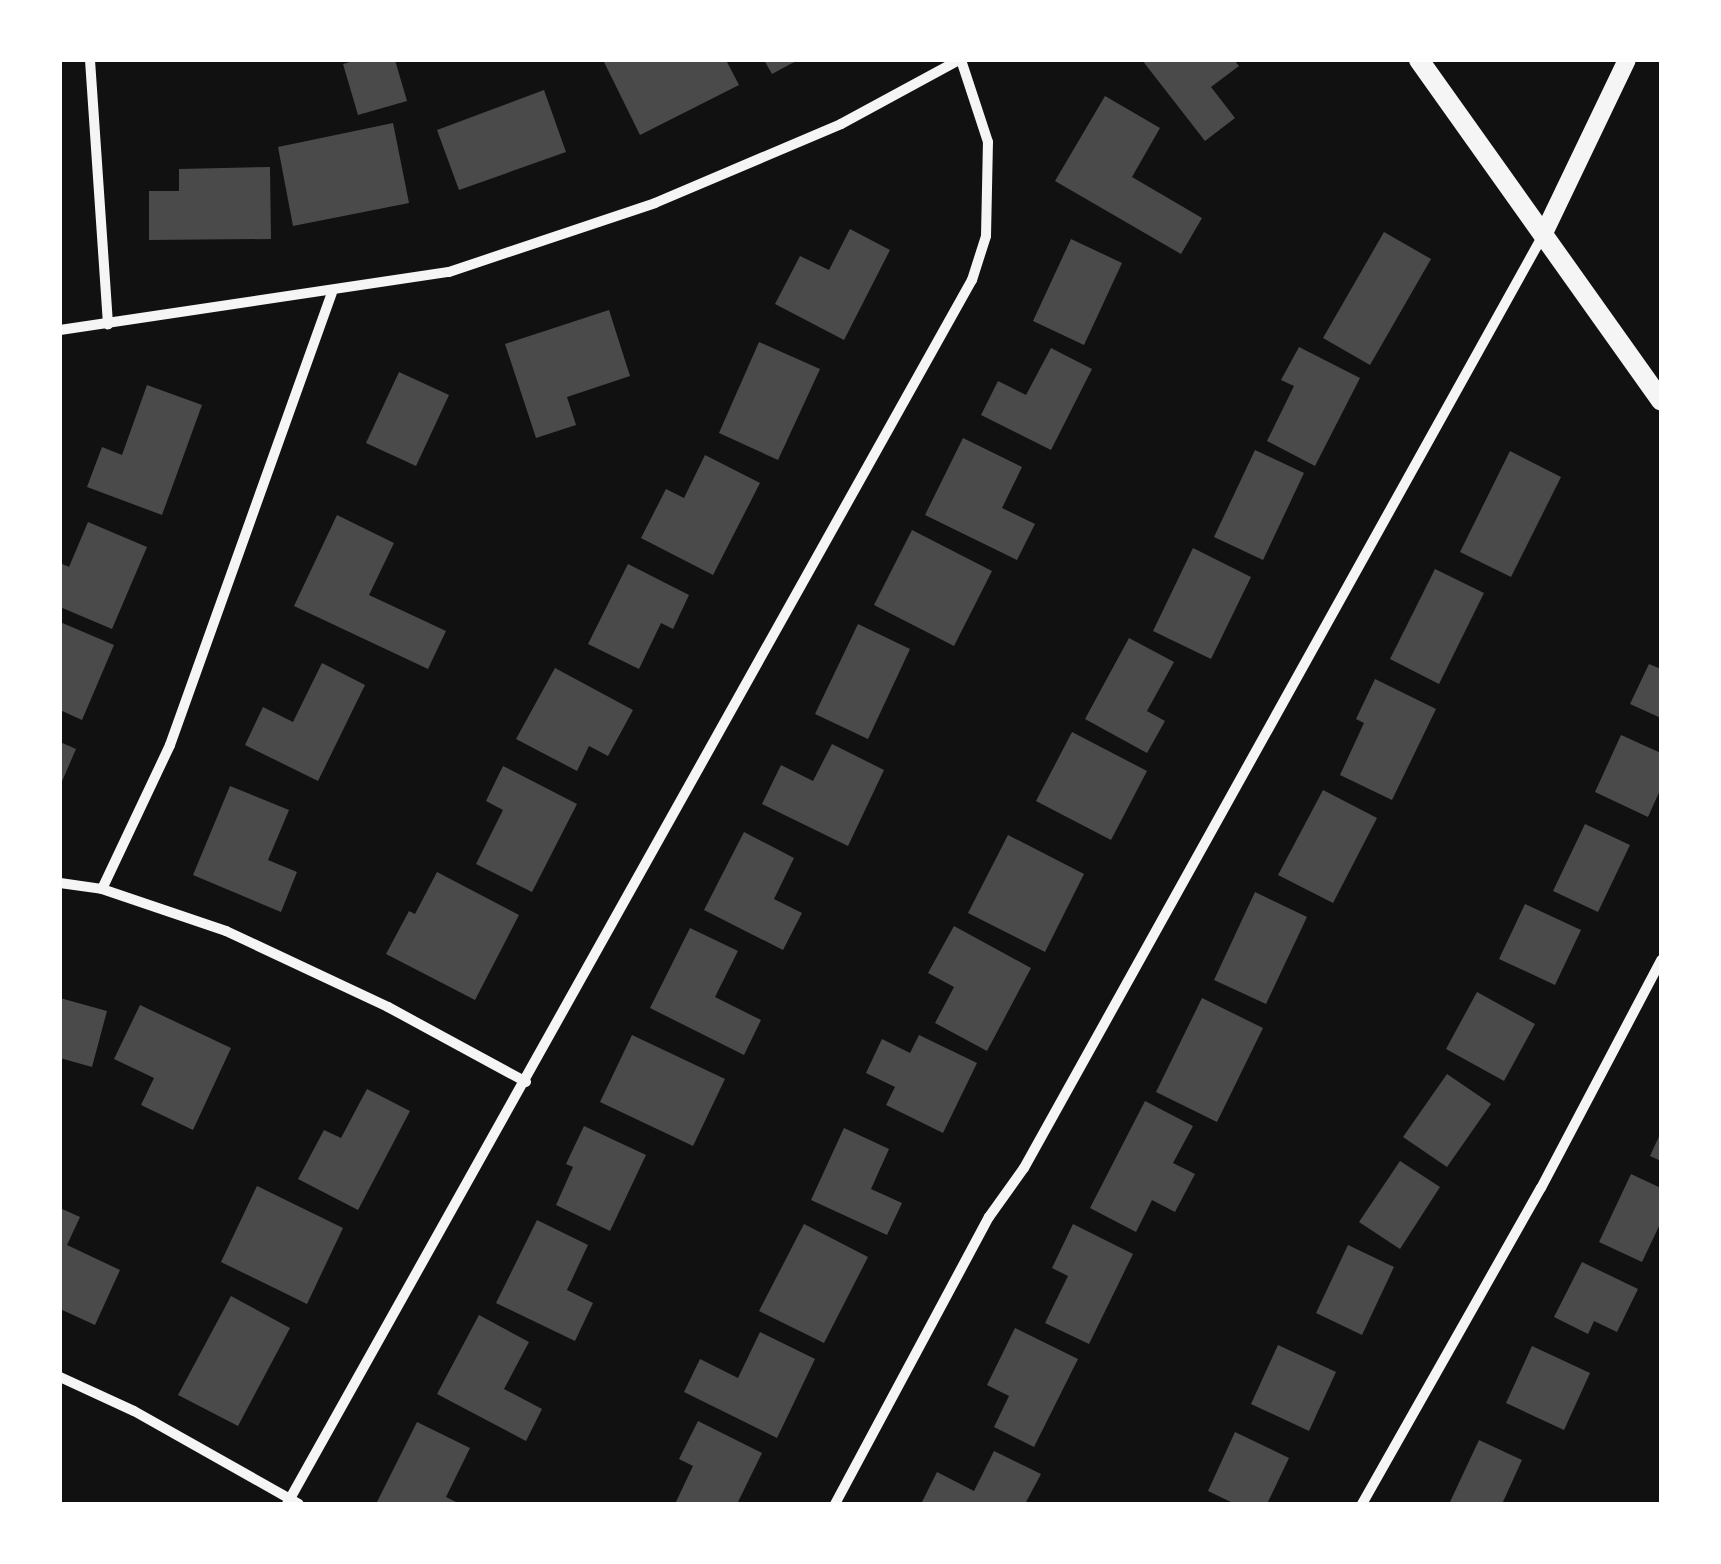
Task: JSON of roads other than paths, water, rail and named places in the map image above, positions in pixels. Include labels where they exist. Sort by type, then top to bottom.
[{"type":"main road","points":[[1419,60],[1661,401]]},
{"type":"street","points":[[90,60],[108,324]]},
{"type":"street","points":[[60,330],[332,293],[449,272],[655,203],[841,124],[960,60],[988,142],[986,236],[972,280],[589,960],[526,1082],[292,1502],[134,1411],[60,1376]]},
{"type":"street","points":[[835,1504],[989,1217],[1024,1168],[1542,235],[1628,60]]},
{"type":"street","points":[[102,889],[170,745],[332,293]]},
{"type":"street","points":[[60,883],[102,889],[226,932],[388,1007],[526,1082]]},
{"type":"street","points":[[1362,1504],[1541,1188],[1661,960]]}]
